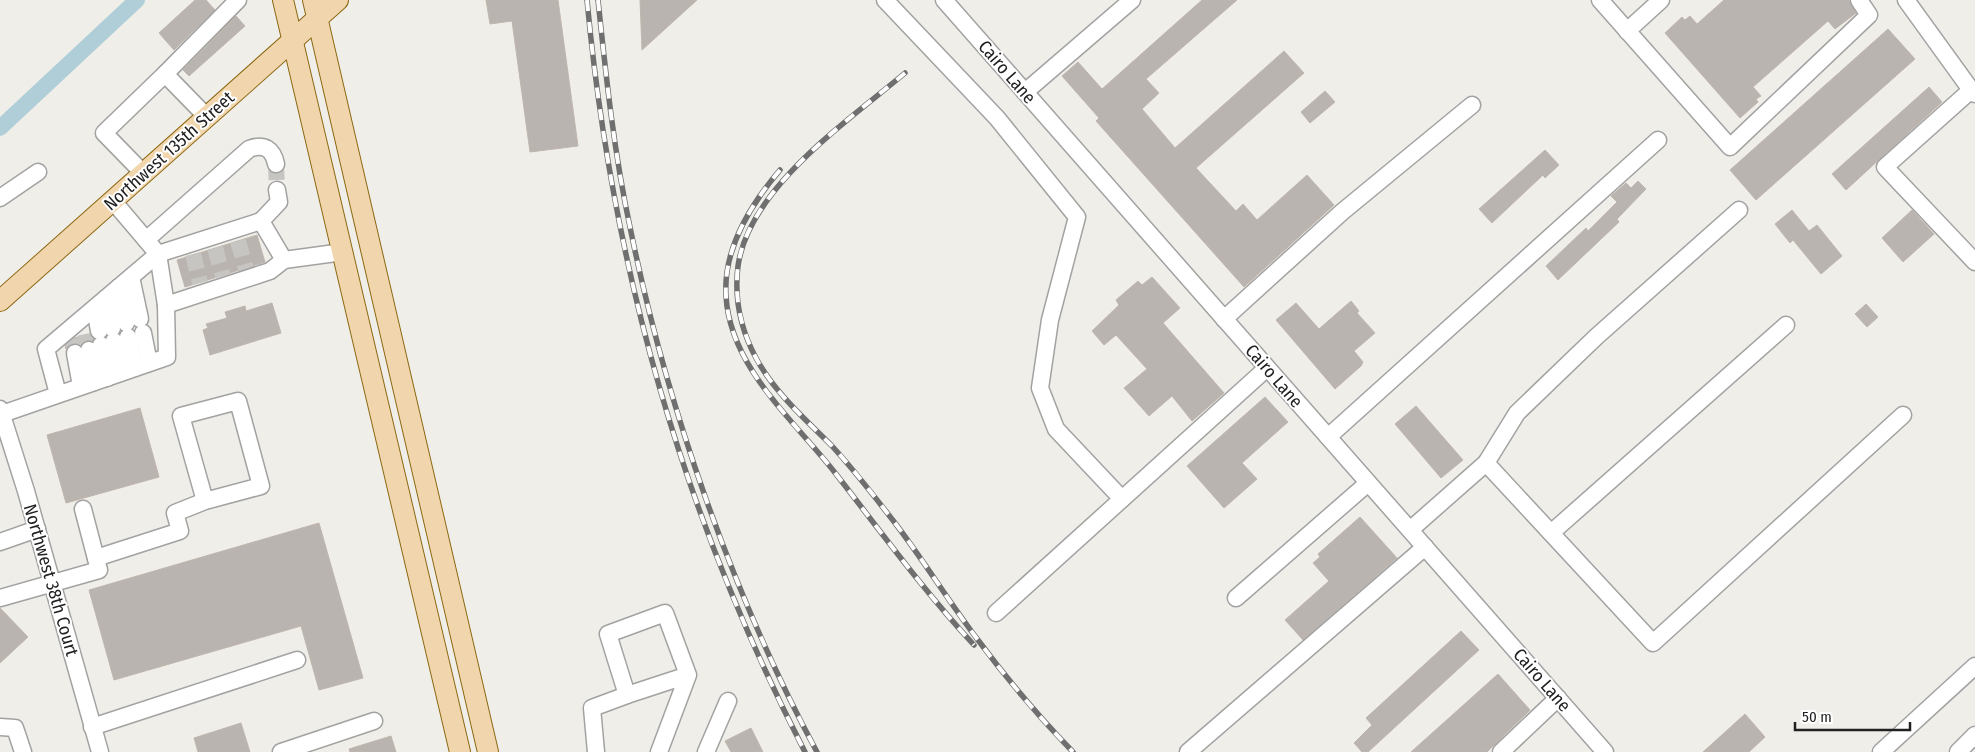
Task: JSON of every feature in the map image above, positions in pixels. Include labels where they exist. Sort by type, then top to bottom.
[{"type":"main road","points":[[283,0],[460,752]]},
{"type":"main road","points":[[313,0],[488,752]]},
{"type":"main road","name":"Northwest 135th Street","points":[[0,302],[338,0]]},
{"type":"street","points":[[144,174],[104,133],[238,0]]},
{"type":"street","points":[[885,0],[997,118],[1077,217],[1050,320],[1040,388],[1056,428],[1122,499]]},
{"type":"street","name":"Cairo Lane","points":[[944,0],[1605,752]]},
{"type":"street","points":[[1025,92],[1132,0]]},
{"type":"street","points":[[1600,0],[1730,147],[1869,15],[1859,0]]},
{"type":"street","points":[[1627,31],[1660,0]]},
{"type":"street","points":[[1906,0],[1973,92],[1885,166],[1975,262]]},
{"type":"street","points":[[165,74],[207,117]]},
{"type":"street","points":[[1224,319],[1342,212],[1472,105]]},
{"type":"street","points":[[1328,437],[1658,140]]},
{"type":"street","points":[[146,240],[249,149],[258,145],[266,146],[274,156],[276,164]]},
{"type":"street","points":[[0,198],[38,172]]},
{"type":"street","points":[[114,375],[103,330],[126,282],[158,254],[192,249],[236,236],[272,211],[279,202],[277,190]]},
{"type":"street","points":[[1,411],[168,357],[166,305],[158,254],[113,201]]},
{"type":"street","points":[[1410,530],[1486,463],[1518,413],[1596,337],[1739,210]]},
{"type":"street","points":[[261,220],[284,260]]},
{"type":"street","points":[[166,305],[202,288],[248,273],[270,271],[284,260],[343,252]]},
{"type":"street","points":[[114,375],[103,330],[126,282]]},
{"type":"street","points":[[1551,533],[1786,326]]},
{"type":"street","points":[[103,330],[114,375]]},
{"type":"street","points":[[58,394],[46,349],[103,330]]},
{"type":"street","points":[[996,613],[1267,368]]},
{"type":"street","points":[[96,558],[180,531],[175,513],[205,501],[261,486],[238,401],[181,416],[205,501]]},
{"type":"street","name":"Northwest 38th Court","points":[[1,411],[37,529],[100,752]]},
{"type":"street","points":[[1486,463],[1653,643],[1903,414]]},
{"type":"street","points":[[1236,598],[1368,483]]},
{"type":"street","points":[[0,598],[99,570],[83,510]]},
{"type":"street","points":[[0,542],[37,529]]},
{"type":"street","points":[[1188,752],[1425,547]]},
{"type":"street","points":[[628,695],[608,634],[664,613],[688,675],[659,752]]},
{"type":"street","points":[[92,727],[297,660]]},
{"type":"street","points":[[1881,752],[1975,666]]},
{"type":"street","points":[[596,752],[592,708],[688,675]]},
{"type":"street","points":[[1501,752],[1558,698]]},
{"type":"street","points":[[706,752],[728,701]]},
{"type":"street","points":[[281,752],[374,721]]},
{"type":"street","points":[[0,727],[15,728],[24,752]]},
{"type":"street","points":[[1958,752],[1975,735]]},
{"type":"building","points":[[195,0],[206,0],[215,10],[174,50],[159,33]]},
{"type":"building","points":[[486,0],[558,0],[578,146],[530,152],[512,21],[490,24]]},
{"type":"building","points":[[640,0],[697,0],[642,50]]},
{"type":"building","points":[[1202,0],[1237,0],[1146,79],[1159,93],[1142,109],[1175,148],[1284,51],[1304,73],[1196,168],[1236,211],[1243,204],[1257,220],[1307,175],[1334,205],[1244,287],[1096,121],[1099,118],[1062,76],[1078,62],[1102,89]]},
{"type":"building","points":[[1724,0],[1849,0],[1856,13],[1835,29],[1828,21],[1753,87],[1761,96],[1756,99],[1758,102],[1740,118],[1665,33],[1682,17],[1685,20],[1690,16],[1697,24]]},
{"type":"building","points":[[236,16],[245,26],[189,76],[183,70]]},
{"type":"building","points":[[1888,29],[1915,59],[1756,200],[1730,170]]},
{"type":"building","points":[[1929,87],[1942,102],[1846,190],[1832,174]]},
{"type":"building","points":[[1325,91],[1335,102],[1310,123],[1301,112]]},
{"type":"building","points":[[1545,150],[1559,165],[1545,178],[1543,175],[1492,223],[1479,209]]},
{"type":"building","points":[[1638,181],[1646,189],[1617,219],[1619,222],[1558,280],[1546,266],[1586,228],[1588,231],[1617,202],[1611,196],[1626,183],[1631,188]]},
{"type":"building","points":[[1792,210],[1809,231],[1817,225],[1842,256],[1821,274],[1793,240],[1790,243],[1775,224]]},
{"type":"building","points":[[1912,210],[1934,234],[1903,262],[1882,238]]},
{"type":"building","points":[[257,235],[265,262],[185,287],[177,260]]},
{"type":"building","points":[[1152,277],[1180,308],[1163,323],[1224,393],[1192,421],[1172,396],[1149,416],[1124,388],[1147,369],[1116,335],[1104,345],[1092,331],[1119,305],[1116,300],[1138,281],[1142,285]]},
{"type":"building","points":[[1351,301],[1359,311],[1357,313],[1375,333],[1354,351],[1363,362],[1361,366],[1335,389],[1276,320],[1296,303],[1319,329]]},
{"type":"building","points":[[272,303],[281,333],[210,355],[203,330],[208,328],[206,324],[227,318],[225,312],[245,306],[246,311]]},
{"type":"building","points":[[1866,304],[1878,317],[1867,327],[1855,314]]},
{"type":"building","points":[[89,334],[92,341],[87,340],[81,345],[73,343],[66,349],[65,346],[74,338]]},
{"type":"building","points":[[1265,397],[1288,422],[1242,463],[1257,479],[1224,508],[1187,466]]},
{"type":"building","points":[[1416,406],[1463,460],[1441,478],[1395,424]]},
{"type":"building","points":[[140,408],[159,477],[66,503],[47,435]]},
{"type":"building","points":[[1360,517],[1397,558],[1303,640],[1285,620],[1329,581],[1313,563],[1320,557],[1318,554]]},
{"type":"building","points":[[319,523],[363,678],[319,690],[301,626],[114,680],[89,590]]},
{"type":"building","points":[[0,608],[28,637],[0,663]]},
{"type":"building","points":[[1461,631],[1479,650],[1368,752],[1362,752],[1354,743],[1372,725],[1366,718]]},
{"type":"building","points":[[1498,674],[1530,710],[1487,752],[1411,752]]},
{"type":"building","points":[[1745,714],[1765,737],[1749,752],[1703,752]]},
{"type":"building","points":[[241,723],[250,752],[198,752],[194,738]]},
{"type":"building","points":[[751,728],[763,752],[731,752],[725,741]]},
{"type":"building","points":[[391,736],[396,752],[350,752],[349,749]]},
{"type":"waterway","points":[[0,128],[137,0]]},
{"type":"tunnel","points":[[276,164],[277,190]]},
{"type":"tunnel","points":[[238,241],[246,269]]},
{"type":"tunnel","points":[[215,248],[223,276]]},
{"type":"tunnel","points":[[193,254],[200,283]]},
{"type":"tunnel","points":[[86,334],[89,350]]},
{"type":"tunnel","points":[[72,339],[75,353]]},
{"type":"railway","points":[[587,0],[598,99],[614,197],[635,292],[659,386],[689,479],[723,571],[761,662],[805,752]]},
{"type":"railway","points":[[598,0],[619,171],[645,294],[662,361],[705,497],[730,563],[757,628],[817,752]]},
{"type":"railway","points":[[905,73],[804,158],[781,183],[761,210],[746,237],[738,266],[737,290],[740,314],[746,336],[756,358],[772,382],[791,405],[848,464],[906,537],[989,655],[1073,752]]},
{"type":"railway","points":[[780,170],[749,212],[734,244],[729,261],[726,278],[726,296],[730,322],[739,347],[767,392],[820,454],[920,582],[974,645]]}]
